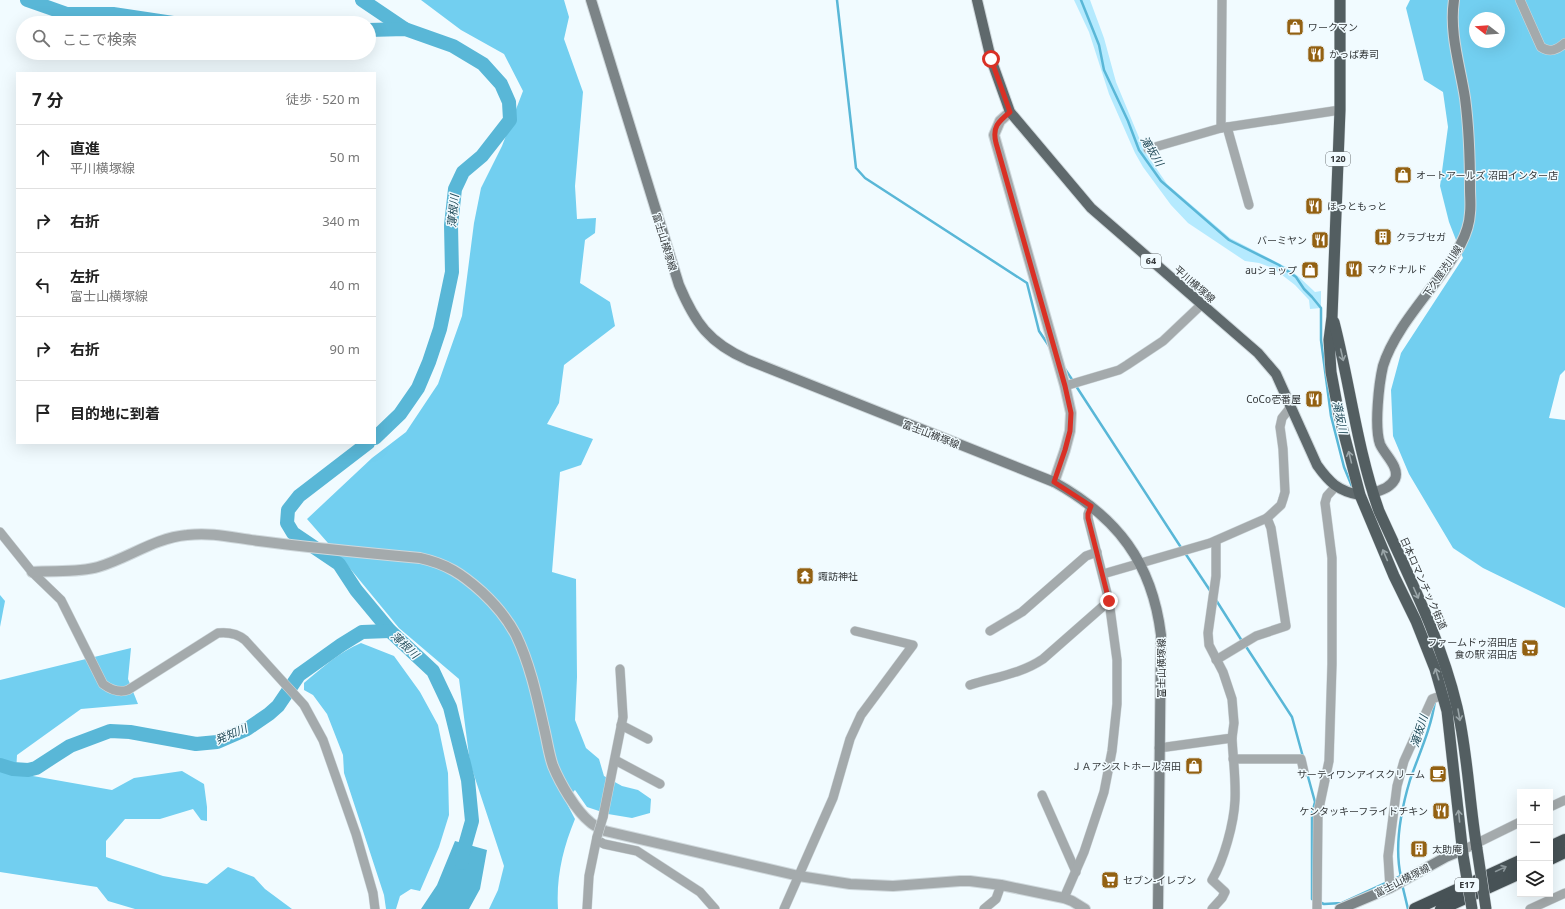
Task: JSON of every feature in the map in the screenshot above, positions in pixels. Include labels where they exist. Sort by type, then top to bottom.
[{"type":"highway","name":"日本ロマンチック街道","points":[[1340,0],[1340,110],[1332,317],[1329,340],[1332,372],[1339,415],[1360,495],[1394,576],[1416,621],[1443,695],[1451,738],[1463,853],[1472,909]]},
{"type":"highway","name":"日本ロマンチック街道","points":[[1332,317],[1345,367],[1353,412],[1373,493],[1446,666],[1458,708],[1486,909]]},
{"type":"highway","points":[[1360,495],[1373,493]]},
{"type":"highway","points":[[1553,846],[1565,840]]},
{"type":"highway","points":[[1553,858],[1565,852]]},
{"type":"highway","name":"E17","points":[[1414,909],[1517,862]]},
{"type":"highway","name":"E17","points":[[1441,909],[1517,874]]},
{"type":"main road","name":"富士山横塚線","points":[[591,0],[679,285],[696,321],[705,331],[730,351],[748,360],[1054,482],[1091,506],[1117,531],[1140,563],[1152,589],[1161,635],[1158,909]]},
{"type":"main road","name":"平川横塚線","points":[[977,0],[991,59],[1010,112],[1091,208],[1258,354],[1276,374],[1290,408],[1317,465],[1325,477],[1348,493],[1360,495]]},
{"type":"main road","name":"下久屋渋川線","points":[[1373,493],[1387,488],[1395,479],[1396,473],[1380,445],[1378,435],[1380,381],[1387,354],[1405,324],[1458,249],[1468,227],[1470,213],[1469,137],[1465,99],[1452,24],[1454,0]]},
{"type":"main road","name":"富士山横塚線","points":[[1340,909],[1398,885],[1446,857],[1463,853]]},
{"type":"street","points":[[1222,0],[1224,128],[1249,205]]},
{"type":"street","points":[[1520,0],[1541,47],[1545,50],[1551,51],[1557,50],[1565,43]]},
{"type":"street","points":[[1148,149],[1224,128],[1340,110]]},
{"type":"street","points":[[1010,112],[1000,121],[994,135],[1065,386],[1071,413],[1070,431],[1054,482]]},
{"type":"street","points":[[1065,386],[1119,370],[1163,342],[1201,305]]},
{"type":"street","points":[[1103,574],[1216,541],[1267,518],[1281,505],[1285,492],[1283,449],[1280,427],[1282,418],[1290,408]]},
{"type":"street","points":[[1317,909],[1318,813],[1329,761],[1332,664],[1332,554],[1325,503],[1327,496],[1336,486]]},
{"type":"street","points":[[1064,898],[1069,884],[1076,872],[1099,809],[1112,751],[1116,704],[1117,673],[1109,601],[1088,518],[1091,506]]},
{"type":"street","points":[[1216,660],[1256,636],[1286,626],[1271,528],[1267,518]]},
{"type":"street","points":[[0,532],[32,572],[61,600],[103,684],[108,688],[122,692],[128,690],[218,633],[224,632],[241,637],[245,640],[304,705],[324,740],[356,834],[375,909]]},
{"type":"street","points":[[32,572],[52,570],[88,570],[111,563],[143,547],[168,538],[185,535],[216,534],[257,541],[427,559],[454,569],[470,581],[504,616],[519,642],[534,688],[553,766],[564,789],[588,821],[605,831],[799,876],[866,886],[893,886],[960,881],[1000,885],[1072,900],[1085,909]]},
{"type":"street","points":[[1212,909],[1222,898],[1225,892],[1212,880],[1219,868],[1233,817],[1235,800],[1232,738],[1234,723],[1232,699],[1223,672],[1209,646],[1208,633],[1216,576],[1216,541]]},
{"type":"street","points":[[990,631],[1022,612],[1082,559],[1097,552]]},
{"type":"street","points":[[970,685],[1015,673],[1035,664],[1109,601]]},
{"type":"street","points":[[784,909],[833,798],[850,739],[861,715],[913,645],[855,631]]},
{"type":"street","points":[[587,909],[589,876],[603,817],[623,717],[620,669]]},
{"type":"street","points":[[1398,885],[1388,856],[1397,786],[1404,761],[1432,699],[1443,695]]},
{"type":"street","points":[[621,725],[648,740]]},
{"type":"street","points":[[1160,748],[1232,738]]},
{"type":"street","points":[[1233,759],[1301,759],[1304,772]]},
{"type":"street","points":[[614,760],[660,784]]},
{"type":"street","points":[[1042,795],[1076,872]]},
{"type":"street","points":[[1553,806],[1565,800]]},
{"type":"street","points":[[1463,853],[1517,824]]},
{"type":"street","points":[[597,839],[604,844],[636,851],[700,892],[715,909]]},
{"type":"street","points":[[984,909],[996,898],[1000,885]]},
{"type":"street","points":[[1530,909],[1565,893]]},
{"type":"shaded area","points":[[421,0],[564,0],[569,17],[564,39],[583,92],[575,186],[577,219],[596,218],[595,233],[585,240],[580,283],[610,302],[615,326],[564,365],[559,403],[547,424],[593,439],[581,465],[560,472],[552,572],[576,579],[577,677],[575,720],[586,748],[599,759],[604,776],[622,786],[638,790],[651,799],[650,813],[632,818],[608,814],[587,807],[575,790],[565,800],[575,819],[561,863],[558,886],[558,909],[489,909],[498,890],[504,866],[470,763],[459,679],[399,628],[307,519],[372,458],[406,432],[438,384],[462,316],[474,223],[481,188],[502,146],[523,91],[504,54],[461,30]]},
{"type":"shaded area","points":[[1074,0],[1090,0],[1104,38],[1116,82],[1145,152],[1167,184],[1230,238],[1288,268],[1315,292],[1321,291],[1321,308],[1310,309],[1309,300],[1295,285],[1273,268],[1259,263],[1245,261],[1188,223],[1171,205],[1143,167],[1135,153],[1109,94],[1089,32]]},
{"type":"shaded area","points":[[1410,0],[1565,0],[1565,370],[1560,375],[1549,418],[1565,420],[1565,608],[1483,568],[1453,548],[1409,474],[1393,436],[1391,390],[1401,353],[1463,258],[1449,222],[1440,186],[1448,127],[1443,92],[1424,80],[1406,8]]},
{"type":"shaded area","points":[[0,595],[5,601],[0,627]]},
{"type":"shaded area","points":[[361,643],[394,656],[420,692],[438,725],[448,773],[449,815],[439,847],[420,891],[411,889],[400,896],[396,909],[386,909],[384,895],[344,773],[343,755],[327,714],[313,695],[304,690],[304,683],[324,666],[345,651]]},
{"type":"shaded area","points":[[131,648],[128,679],[138,704],[81,709],[17,755],[16,773],[112,790],[134,778],[182,771],[204,784],[207,821],[201,820],[193,809],[160,819],[125,819],[106,841],[106,857],[163,876],[207,884],[228,867],[254,877],[265,889],[292,909],[135,909],[108,901],[97,887],[0,872],[0,680]]},
{"type":"shaded area","points":[[455,841],[487,850],[480,889],[469,909],[421,909],[437,885]]},
{"type":"waterway","name":"薄根川","points":[[27,0],[67,14],[113,14],[126,16]]},
{"type":"waterway","points":[[362,0],[405,29]]},
{"type":"waterway","points":[[837,0],[856,168],[865,178],[1027,283],[1039,331],[1049,346]]},
{"type":"waterway","name":"滝坂川","points":[[1081,0],[1099,45],[1104,70],[1128,121],[1139,150],[1161,181],[1229,240],[1279,265],[1296,277],[1304,289],[1321,308],[1321,340],[1331,416],[1344,467],[1353,489]]},
{"type":"waterway","name":"薄根川","points":[[376,30],[405,29],[453,46],[483,64],[501,84],[509,102],[510,120],[482,156],[463,172],[455,189],[451,225],[452,272],[440,329],[429,362],[418,388],[400,414],[376,437]]},
{"type":"waterway","points":[[1065,369],[1073,381]]},
{"type":"waterway","points":[[1076,386],[1182,549]]},
{"type":"waterway","name":"薄根川","points":[[367,444],[299,496],[288,510],[287,523],[293,533],[339,564],[356,590],[390,631],[433,671],[450,707],[468,780],[472,821],[462,856],[462,863]]},
{"type":"waterway","points":[[1185,553],[1211,592]]},
{"type":"waterway","points":[[1216,600],[1242,641]]},
{"type":"waterway","name":"発知川","points":[[0,765],[13,769],[28,770],[36,768],[70,746],[110,731],[130,732],[196,744],[217,742],[247,729],[269,714],[278,706],[299,675],[341,645],[362,632],[390,631]]},
{"type":"waterway","points":[[1245,645],[1292,717],[1303,757]]},
{"type":"waterway","name":"滝坂川","points":[[1401,877],[1398,853],[1401,816],[1410,780],[1428,731],[1435,701]]},
{"type":"waterway","points":[[1307,773],[1315,802],[1312,813],[1312,899],[1324,904],[1342,903],[1401,876]]},
{"type":"waterway","name":"滝坂川","points":[[1402,884],[1408,909]]},
{"type":"place","name":"ワークマン","points":[[1295,27]]},
{"type":"place","name":"かっぱ寿司","points":[[1316,54]]},
{"type":"place","name":"オートアールズ 沼田インター店","points":[[1403,175]]},
{"type":"place","name":"ほっともっと","points":[[1314,206]]},
{"type":"place","name":"クラブセガ","points":[[1383,237]]},
{"type":"place","name":"バーミヤン","points":[[1320,240]]},
{"type":"place","name":"マクドナルド","points":[[1354,269]]},
{"type":"place","name":"auショップ","points":[[1310,270]]},
{"type":"place","name":"CoCo壱番屋","points":[[1314,399]]},
{"type":"place","name":"諏訪神社","points":[[805,576]]},
{"type":"place","name":"ファームドゥ沼田店 食の駅 沼田店","points":[[1530,648]]},
{"type":"place","name":"ＪＡアシストホール沼田","points":[[1194,766]]},
{"type":"place","name":"サーティワンアイスクリーム","points":[[1438,774]]},
{"type":"place","name":"ケンタッキーフライドチキン","points":[[1441,811]]},
{"type":"place","name":"太助庵","points":[[1419,849]]},
{"type":"place","name":"セブン-イレブン","points":[[1110,880]]},
{"type":"route","points":[[991,59],[1010,112],[1000,121],[994,135],[1070,404],[1070,431],[1054,482],[1091,506],[1088,518],[1109,601]]}]
